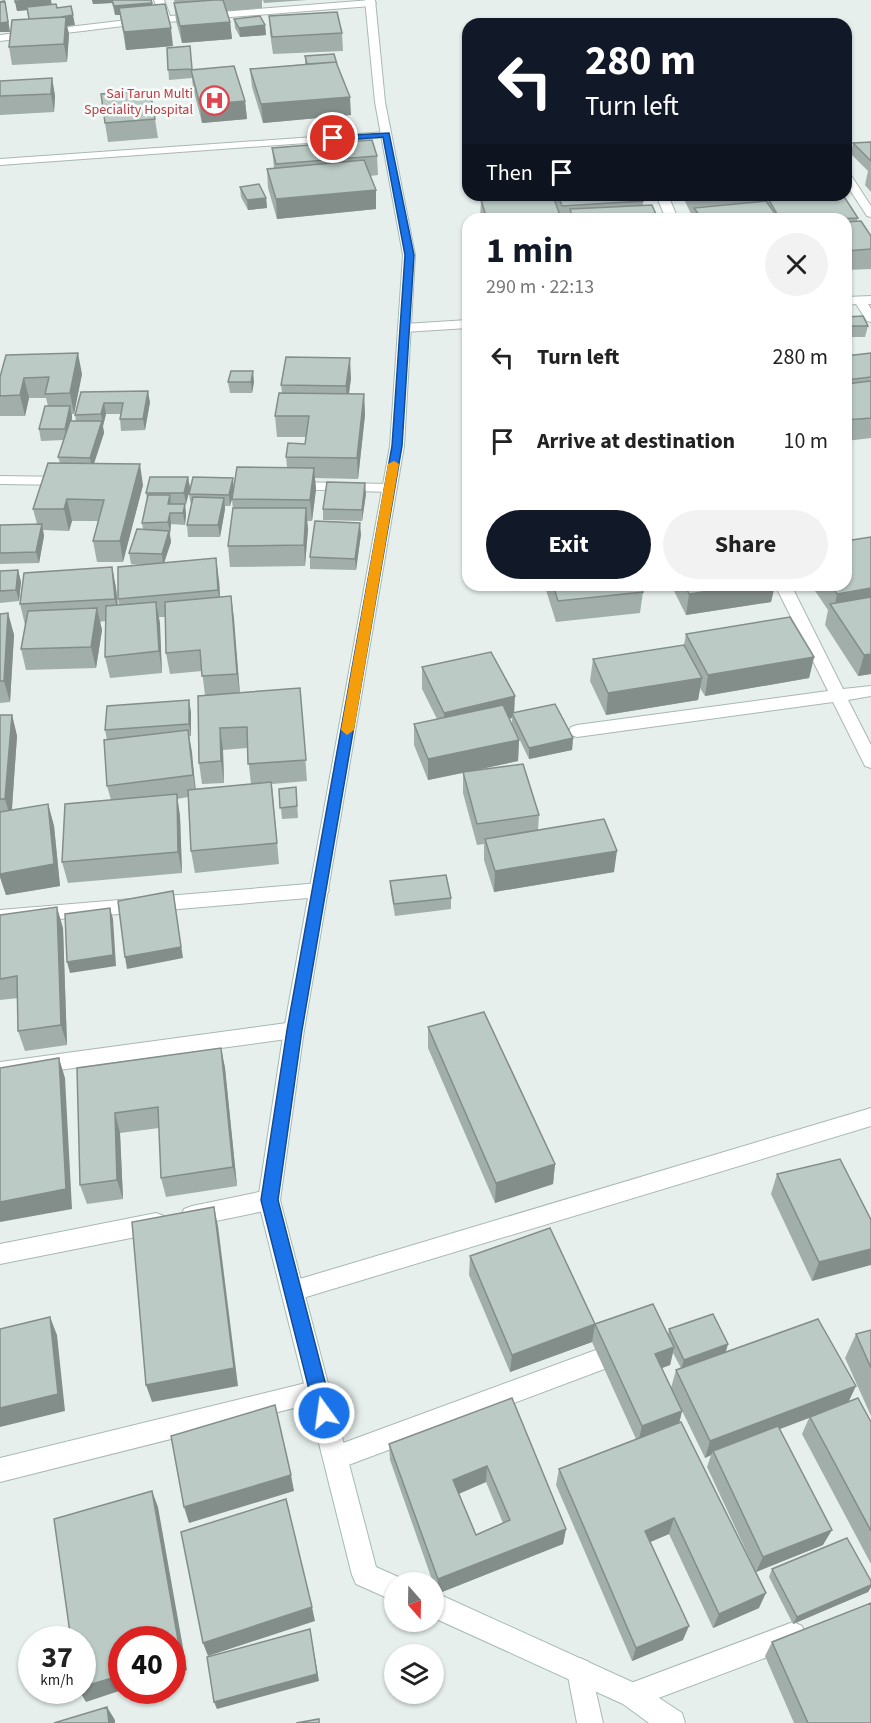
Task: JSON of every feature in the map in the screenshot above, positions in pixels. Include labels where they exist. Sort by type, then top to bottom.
[{"type":"street","points":[[159,0],[167,19]]},
{"type":"street","points":[[0,38],[167,19],[370,1],[380,102],[409,255],[397,446],[294,1030],[269,1200],[365,1575],[384,1584]]},
{"type":"street","points":[[0,162],[386,135]]},
{"type":"street","points":[[852,185],[871,214]]},
{"type":"street","points":[[859,300],[871,318]]},
{"type":"street","points":[[404,328],[462,324]]},
{"type":"street","points":[[0,480],[83,482]]},
{"type":"street","points":[[283,486],[390,488]]},
{"type":"street","points":[[786,591],[871,762]]},
{"type":"street","points":[[577,731],[871,691]]},
{"type":"street","points":[[0,917],[320,890]]},
{"type":"street","points":[[0,1070],[294,1030]]},
{"type":"street","points":[[293,1291],[871,1117]]},
{"type":"street","points":[[0,1254],[269,1200]]},
{"type":"street","points":[[335,1458],[628,1349]]},
{"type":"street","points":[[0,1470],[318,1391]]},
{"type":"street","points":[[444,1610],[632,1695],[672,1723]]},
{"type":"street","points":[[632,1695],[817,1626]]},
{"type":"street","points":[[580,1671],[590,1723]]},
{"type":"building","points":[[112,0],[151,0],[152,3],[114,6]]},
{"type":"building","points":[[223,0],[230,22],[180,26],[174,3]]},
{"type":"building","points":[[0,2],[5,2],[8,22],[0,23]]},
{"type":"building","points":[[56,4],[57,8],[71,6],[73,15],[29,19],[27,7]]},
{"type":"building","points":[[165,4],[171,28],[124,32],[119,8]]},
{"type":"building","points":[[337,12],[342,33],[272,37],[269,16]]},
{"type":"building","points":[[260,16],[265,25],[239,28],[234,19]]},
{"type":"building","points":[[66,17],[64,44],[9,47],[12,20]]},
{"type":"building","points":[[190,46],[192,69],[168,70],[167,48]]},
{"type":"building","points":[[334,54],[337,64],[336,62],[307,64],[305,56]]},
{"type":"building","points":[[336,62],[350,97],[261,104],[250,69]]},
{"type":"building","points":[[234,66],[245,101],[200,105],[191,70]]},
{"type":"building","points":[[52,78],[51,94],[0,96],[0,81]]},
{"type":"building","points":[[150,90],[155,119],[105,123],[101,94]]},
{"type":"building","points":[[372,140],[377,156],[276,164],[272,148]]},
{"type":"building","points":[[871,142],[871,161],[853,143]]},
{"type":"building","points":[[364,160],[376,190],[276,199],[267,169]]},
{"type":"building","points":[[259,184],[266,198],[247,200],[240,187]]},
{"type":"building","points":[[481,201],[555,201],[559,213],[485,213]]},
{"type":"building","points":[[560,201],[643,201],[562,206]]},
{"type":"building","points":[[766,201],[775,213],[698,213],[694,208]]},
{"type":"building","points":[[770,201],[847,201],[858,218],[852,218],[852,213],[776,213]]},
{"type":"building","points":[[652,205],[655,213],[571,213],[570,209]]},
{"type":"building","points":[[861,221],[871,236],[871,249],[852,251],[852,222]]},
{"type":"building","points":[[863,316],[868,326],[852,326],[852,317]]},
{"type":"building","points":[[78,353],[70,393],[45,394],[49,377],[24,378],[20,395],[0,396],[0,377],[6,355]]},
{"type":"building","points":[[871,353],[871,377],[852,379],[852,355]]},
{"type":"building","points":[[286,357],[350,358],[346,386],[281,385]]},
{"type":"building","points":[[231,371],[253,371],[251,382],[228,382]]},
{"type":"building","points":[[871,381],[871,418],[852,420],[852,383]]},
{"type":"building","points":[[148,391],[143,419],[120,419],[123,403],[104,403],[101,414],[75,415],[81,392]]},
{"type":"building","points":[[279,393],[364,394],[357,458],[286,457],[288,443],[305,444],[309,416],[275,416]]},
{"type":"building","points":[[45,406],[70,406],[65,429],[39,429]]},
{"type":"building","points":[[70,421],[102,421],[90,458],[58,457]]},
{"type":"building","points":[[48,463],[140,464],[120,541],[93,541],[104,500],[67,499],[64,509],[33,509]]},
{"type":"building","points":[[237,467],[314,468],[310,500],[232,499]]},
{"type":"building","points":[[150,477],[188,477],[184,493],[146,493]]},
{"type":"building","points":[[193,477],[233,478],[229,495],[189,494]]},
{"type":"building","points":[[327,482],[365,483],[362,510],[323,509]]},
{"type":"building","points":[[148,495],[170,495],[168,504],[185,504],[183,513],[170,513],[168,522],[142,523]]},
{"type":"building","points":[[193,497],[224,498],[218,525],[187,525]]},
{"type":"building","points":[[233,508],[306,508],[304,545],[228,546]]},
{"type":"building","points":[[315,521],[360,523],[355,559],[310,557]]},
{"type":"building","points":[[42,524],[36,552],[0,553],[0,525]]},
{"type":"building","points":[[137,529],[169,531],[162,554],[129,553]]},
{"type":"building","points":[[871,537],[871,588],[837,594],[835,591],[852,591],[852,540]]},
{"type":"building","points":[[216,558],[218,590],[118,599],[118,567]]},
{"type":"building","points":[[112,567],[115,599],[20,604],[24,573]]},
{"type":"building","points":[[18,570],[16,590],[0,591],[0,571]]},
{"type":"building","points":[[555,591],[643,592],[558,601]]},
{"type":"building","points":[[688,591],[708,591],[689,594]]},
{"type":"building","points":[[231,596],[237,674],[202,676],[200,650],[166,653],[165,602]]},
{"type":"building","points":[[871,597],[871,654],[864,655],[830,604]]},
{"type":"building","points":[[156,602],[159,651],[105,657],[106,606]]},
{"type":"building","points":[[97,608],[91,647],[21,649],[28,611]]},
{"type":"building","points":[[8,613],[4,681],[0,681],[0,614]]},
{"type":"building","points":[[790,617],[814,657],[708,675],[686,634]]},
{"type":"building","points":[[684,645],[702,678],[608,693],[593,659]]},
{"type":"building","points":[[491,652],[515,696],[444,713],[422,667]]},
{"type":"building","points":[[300,688],[306,760],[248,764],[247,727],[220,728],[221,761],[199,763],[198,696]]},
{"type":"building","points":[[189,700],[189,724],[105,730],[107,706]]},
{"type":"building","points":[[555,704],[573,738],[529,748],[512,713]]},
{"type":"building","points":[[503,705],[519,740],[428,759],[414,724]]},
{"type":"building","points":[[0,715],[12,715],[5,799],[0,799]]},
{"type":"building","points":[[188,730],[193,775],[107,786],[104,740]]},
{"type":"building","points":[[523,764],[539,815],[477,824],[463,772]]},
{"type":"building","points":[[271,782],[277,843],[191,851],[188,790]]},
{"type":"building","points":[[296,787],[297,806],[280,808],[279,789]]},
{"type":"building","points":[[177,794],[178,852],[62,862],[65,804]]},
{"type":"building","points":[[48,804],[54,864],[0,874],[0,812]]},
{"type":"building","points":[[604,819],[617,851],[495,871],[485,839]]},
{"type":"building","points":[[446,875],[451,898],[394,904],[390,881]]},
{"type":"building","points":[[173,891],[181,947],[125,957],[118,901]]},
{"type":"building","points":[[57,907],[61,1025],[18,1031],[17,976],[0,979],[0,915]]},
{"type":"building","points":[[110,908],[113,955],[67,962],[65,914]]},
{"type":"building","points":[[484,1012],[555,1164],[496,1183],[428,1027]]},
{"type":"building","points":[[221,1048],[233,1167],[161,1178],[158,1107],[115,1113],[117,1180],[80,1185],[77,1068]]},
{"type":"building","points":[[59,1058],[66,1189],[0,1202],[0,1068]]},
{"type":"building","points":[[840,1159],[871,1220],[871,1249],[819,1262],[777,1174]]},
{"type":"building","points":[[214,1207],[234,1368],[146,1385],[132,1222]]},
{"type":"building","points":[[550,1228],[595,1324],[512,1355],[470,1256]]},
{"type":"building","points":[[653,1304],[674,1347],[655,1354],[682,1411],[642,1426],[595,1324]]},
{"type":"building","points":[[713,1314],[728,1344],[684,1360],[669,1329]]},
{"type":"building","points":[[50,1317],[58,1394],[0,1408],[0,1329]]},
{"type":"building","points":[[818,1319],[856,1386],[710,1441],[676,1370]]},
{"type":"building","points":[[871,1330],[871,1368],[856,1334]]},
{"type":"building","points":[[512,1398],[566,1529],[444,1577],[444,1572],[435,1572],[389,1444]],"holes":[[[487,1466],[510,1520],[476,1535],[453,1480]]]},
{"type":"building","points":[[858,1398],[871,1422],[871,1531],[810,1417]]},
{"type":"building","points":[[275,1405],[291,1475],[184,1507],[171,1436]]},
{"type":"building","points":[[681,1422],[766,1593],[719,1614],[674,1518],[645,1531],[689,1626],[636,1648],[559,1469]]},
{"type":"building","points":[[778,1426],[832,1530],[763,1557],[713,1451]]},
{"type":"building","points":[[152,1491],[176,1626],[108,1626],[108,1679],[96,1683],[96,1626],[69,1626],[54,1519]]},
{"type":"building","points":[[286,1499],[312,1607],[203,1643],[181,1532]]},
{"type":"building","points":[[847,1538],[871,1581],[871,1585],[797,1617],[772,1569]]},
{"type":"building","points":[[871,1603],[871,1723],[808,1723],[772,1642]]},
{"type":"building","points":[[310,1629],[317,1674],[214,1702],[207,1657]]},
{"type":"building","points":[[107,1707],[109,1723],[54,1723]]},
{"type":"building","points":[[319,1719],[319,1723],[296,1723]]},
{"type":"slow traffic","points":[[347,730],[394,464]]},
{"type":"place","name":"Sai Tarun Multi Speciality Hospital","points":[[214,101]]},
{"type":"route","points":[[324,1413],[269,1200],[294,1030],[397,446],[409,255],[386,135],[333,138]]}]
